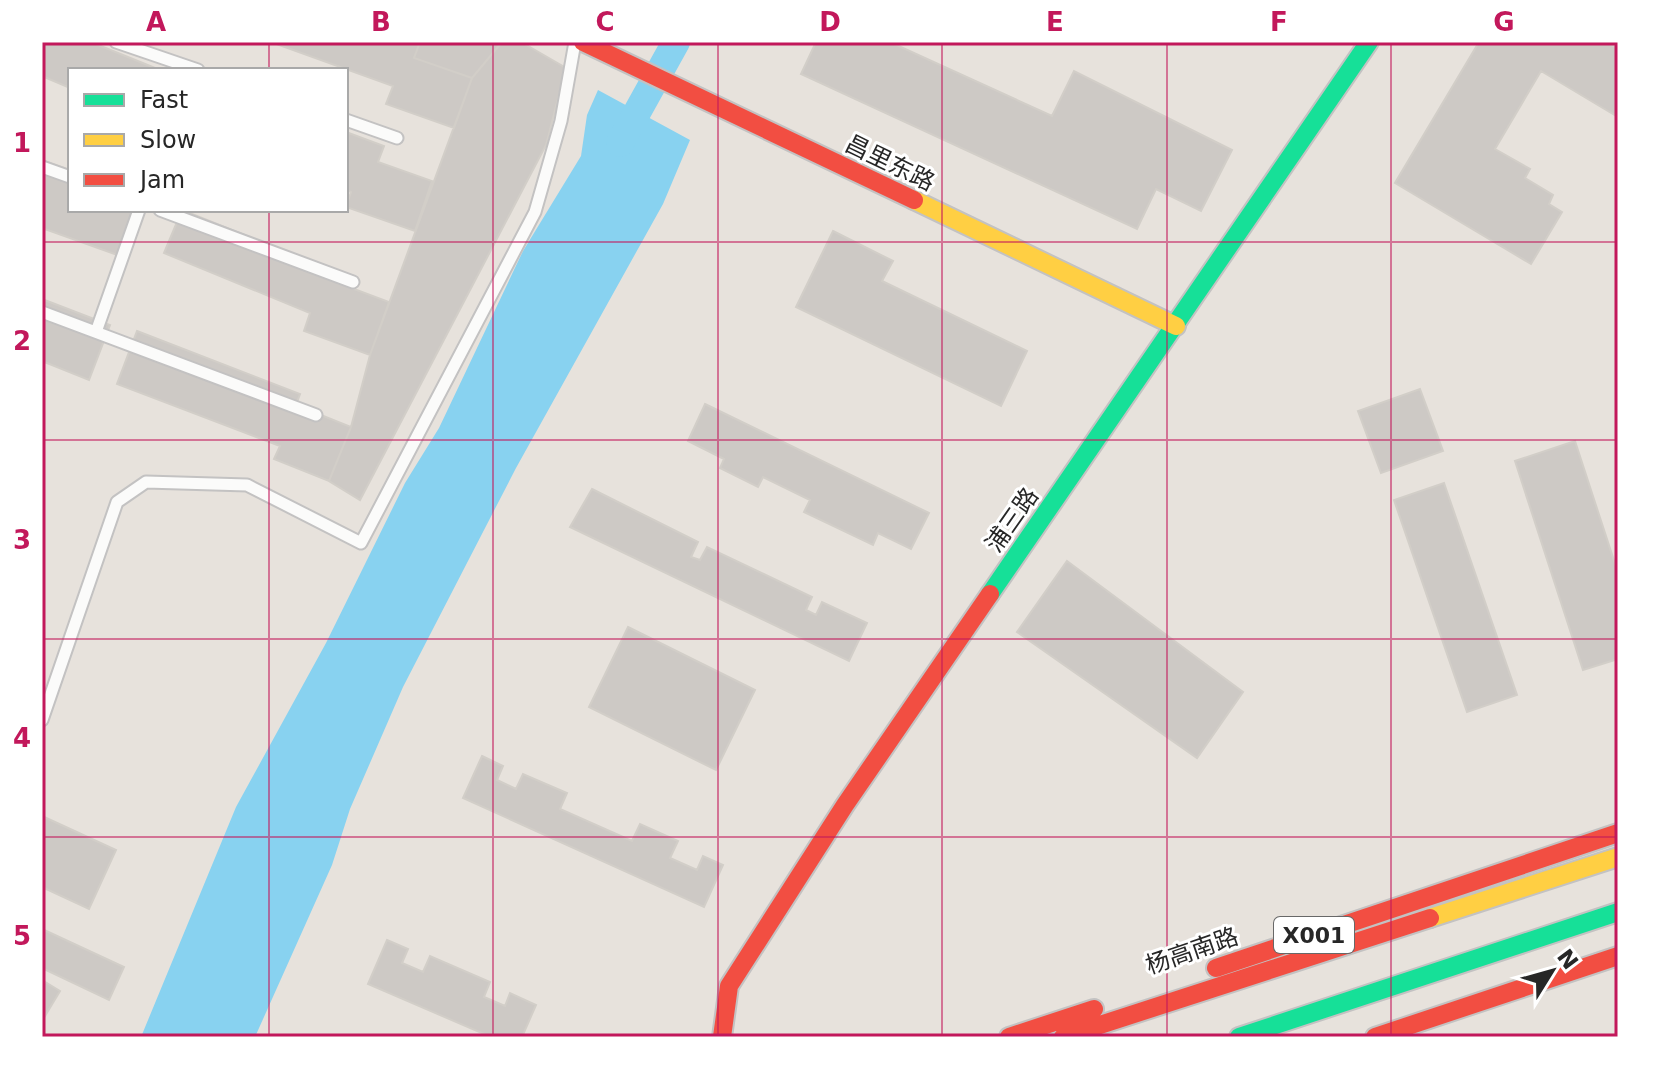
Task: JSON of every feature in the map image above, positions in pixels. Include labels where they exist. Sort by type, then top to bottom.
[{"type":"main road","name":"昌里东路","points":[[583,42],[1176,326]]},
{"type":"main road","name":"浦三路","points":[[722,1037],[729,986],[845,805],[1369,42]]},
{"type":"main road","name":"杨高南路","points":[[1009,1037],[1618,833]]},
{"type":"main road","name":"杨高南路","points":[[1063,1037],[1618,857]]},
{"type":"main road","points":[[1239,1037],[1618,912]]},
{"type":"main road","points":[[1375,1037],[1618,956]]},
{"type":"lane","points":[[116,42],[189,68]]},
{"type":"lane","points":[[42,720],[117,502],[146,482],[247,485],[361,543],[535,212],[561,121],[575,42]]},
{"type":"lane","points":[[348,121],[397,138]]},
{"type":"lane","points":[[42,167],[68,176]]},
{"type":"lane","points":[[96,332],[138,212]]},
{"type":"lane","points":[[165,212],[353,282]]},
{"type":"lane","points":[[42,312],[316,415]]},
{"type":"water","points":[[598,90],[690,140],[663,204],[516,468],[403,687],[350,809],[332,865],[255,1037],[141,1037],[236,807],[326,643],[405,483],[439,428],[523,251],[581,156],[587,115]]},
{"type":"building","points":[[42,42],[91,42],[155,68],[68,68],[68,87],[42,76]]},
{"type":"building","points":[[271,42],[420,42],[414,58],[472,78],[454,128],[386,104],[393,86]]},
{"type":"building","points":[[420,42],[502,42],[472,78],[414,58]]},
{"type":"building","points":[[502,42],[521,42],[566,68],[546,145],[360,500],[329,481],[351,427],[370,355],[472,78]]},
{"type":"building","points":[[816,42],[890,42],[1052,116],[1074,71],[1232,150],[1201,211],[1156,189],[1137,229],[801,74]]},
{"type":"building","points":[[1479,42],[1606,42],[1618,49],[1618,117],[1541,71],[1495,149],[1530,169],[1525,178],[1553,195],[1549,204],[1562,212],[1531,264],[1395,183]]},
{"type":"building","points":[[348,133],[384,146],[378,162],[432,181],[415,231],[348,208],[351,192],[348,191]]},
{"type":"building","points":[[42,160],[68,169],[68,212],[139,212],[123,257],[42,228]]},
{"type":"building","points":[[181,212],[187,212],[342,274],[338,283],[389,302],[370,355],[304,331],[310,313],[164,253]]},
{"type":"building","points":[[833,231],[893,261],[882,281],[1027,351],[1001,406],[796,307]]},
{"type":"building","points":[[42,299],[110,325],[89,380],[42,361]]},
{"type":"building","points":[[137,331],[300,394],[296,405],[351,427],[329,481],[274,459],[280,446],[117,384]]},
{"type":"building","points":[[1420,389],[1443,451],[1381,473],[1358,411]]},
{"type":"building","points":[[705,404],[929,513],[911,549],[878,533],[873,545],[804,512],[810,500],[763,477],[758,487],[720,468],[724,459],[688,441]]},
{"type":"building","points":[[1575,441],[1618,573],[1618,659],[1583,670],[1515,461]]},
{"type":"building","points":[[1444,483],[1517,695],[1467,712],[1394,500]]},
{"type":"building","points":[[592,489],[698,542],[691,557],[700,560],[707,547],[812,597],[806,610],[816,615],[822,602],[867,623],[849,661],[570,527]]},
{"type":"building","points":[[1067,561],[1243,692],[1197,758],[1017,632]]},
{"type":"building","points":[[628,627],[755,690],[716,770],[589,707]]},
{"type":"building","points":[[482,756],[503,766],[497,780],[516,789],[523,774],[567,793],[560,809],[632,841],[640,824],[678,841],[670,858],[697,870],[703,856],[723,865],[704,907],[463,798]]},
{"type":"building","points":[[42,816],[116,850],[89,909],[42,887]]},
{"type":"building","points":[[42,929],[124,967],[109,1000],[42,968]]},
{"type":"building","points":[[387,940],[408,949],[402,963],[423,972],[430,956],[490,982],[484,997],[505,1006],[510,993],[536,1005],[522,1037],[491,1037],[368,984]]},
{"type":"building","points":[[42,980],[60,991],[42,1021]]},
{"type":"waterway","points":[[620,143],[676,42]]},
{"type":"traffic: fast","points":[[990,594],[1369,42]]},
{"type":"traffic: fast","points":[[1239,1037],[1618,912]]},
{"type":"traffic: slow","points":[[914,200],[1176,326]]},
{"type":"traffic: slow","points":[[1430,918],[1618,857]]},
{"type":"traffic: jam","points":[[583,42],[914,200]]},
{"type":"traffic: jam","points":[[722,1037],[729,986],[845,805],[990,594]]},
{"type":"traffic: jam","points":[[1216,968],[1618,833]]},
{"type":"traffic: jam","points":[[1063,1037],[1430,918]]},
{"type":"traffic: jam","points":[[1375,1037],[1618,956]]},
{"type":"traffic: jam","points":[[1009,1037],[1094,1009]]}]
